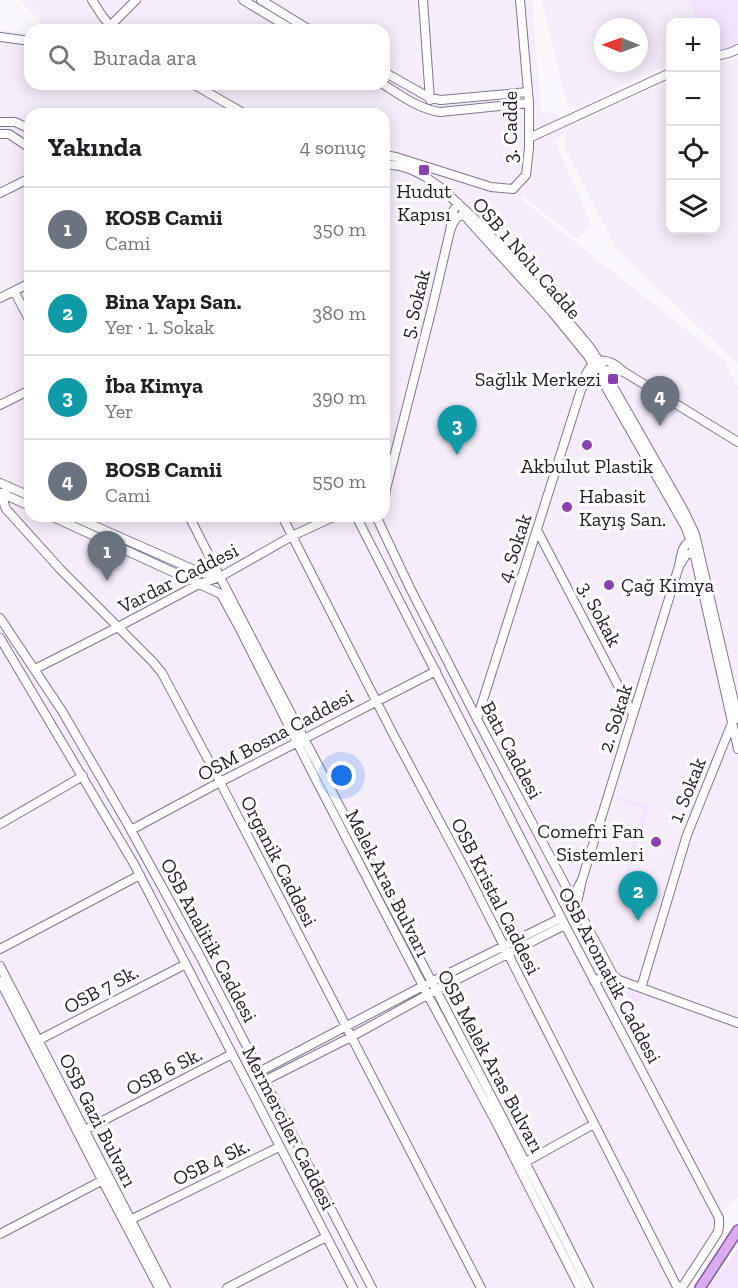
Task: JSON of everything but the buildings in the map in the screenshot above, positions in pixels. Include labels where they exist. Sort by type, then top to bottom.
[{"type":"main road","points":[[728,1244],[738,1224]]},
{"type":"main road","points":[[700,1288],[738,1230]]},
{"type":"main road","points":[[728,1244],[738,1235]]},
{"type":"street","points":[[92,0],[110,24]]},
{"type":"street","points":[[115,24],[136,0]]},
{"type":"street","points":[[243,0],[283,24]]},
{"type":"street","points":[[261,0],[300,24]]},
{"type":"street","points":[[423,0],[431,111]]},
{"type":"street","name":"3. Cadde","points":[[390,158],[396,157],[492,187],[513,189],[526,175],[529,148],[529,103],[520,0]]},
{"type":"street","points":[[0,37],[24,40]]},
{"type":"street","points":[[720,55],[738,49]]},
{"type":"street","points":[[390,75],[430,98],[441,100],[528,92]]},
{"type":"street","points":[[529,138],[666,75]]},
{"type":"street","points":[[390,89],[431,111],[440,112],[529,103]]},
{"type":"street","points":[[203,90],[235,108]]},
{"type":"street","points":[[0,122],[15,122],[24,126]]},
{"type":"street","points":[[0,134],[9,134],[24,144]]},
{"type":"street","points":[[390,160],[430,180],[458,203]]},
{"type":"street","points":[[0,192],[24,181]]},
{"type":"street","name":"OSB 1 Nolu Cadde","points":[[458,203],[465,216],[596,362]]},
{"type":"street","name":"OSB 1 Nolu Cadde","points":[[458,203],[589,346],[601,371],[686,514],[735,715],[735,737],[738,749]]},
{"type":"street","name":"5. Sokak","points":[[390,473],[453,211],[458,203]]},
{"type":"street","points":[[450,231],[457,217],[465,216]]},
{"type":"street","points":[[0,298],[24,286]]},
{"type":"street","points":[[14,291],[24,310]]},
{"type":"street","points":[[596,362],[610,362],[738,442]]},
{"type":"street","name":"4. Sokak","points":[[477,719],[586,374],[596,362]]},
{"type":"street","points":[[582,388],[589,377],[601,371],[624,372]]},
{"type":"street","points":[[0,405],[24,393]]},
{"type":"street","points":[[24,493],[4,484],[2,493],[24,503]]},
{"type":"street","name":"Organik Caddesi","points":[[2,493],[6,509],[61,570],[162,673],[481,1288]]},
{"type":"street","name":"Melek Aras Bulvarı","points":[[63,522],[221,594],[301,741],[423,986],[522,1164],[580,1288]]},
{"type":"street","points":[[75,528],[76,522]]},
{"type":"street","points":[[85,522],[199,572],[220,577]]},
{"type":"street","name":"OSB Melek Aras Bulvarı","points":[[192,522],[301,741],[377,875],[522,1164],[590,1288]]},
{"type":"street","name":"OSB Kristal Caddesi","points":[[285,522],[467,873],[676,1285],[683,1286]]},
{"type":"street","name":"Vardar Caddesi","points":[[35,669],[199,584],[220,577],[292,536],[322,522]]},
{"type":"street","name":"OSB Aromatik Caddesi","points":[[359,522],[563,922],[719,1218],[718,1232],[683,1286]]},
{"type":"street","name":"Batı Caddesi","points":[[380,522],[400,568],[477,719],[611,973]]},
{"type":"street","name":"3. Sokak","points":[[537,530],[633,714]]},
{"type":"street","name":"OSB 1 Nolu Cadde","points":[[694,541],[694,552],[735,715]]},
{"type":"street","name":"2. Sokak","points":[[576,907],[582,880],[685,545],[694,541]]},
{"type":"street","points":[[679,566],[686,555],[694,552]]},
{"type":"street","name":"OSB Analitik Caddesi","points":[[0,618],[62,711],[131,830],[201,958],[372,1288]]},
{"type":"street","name":"Mermerciler Caddesi","points":[[0,638],[141,875],[353,1288]]},
{"type":"street","name":"OSM Bosna Caddesi","points":[[131,830],[376,701],[436,672]]},
{"type":"street","name":"1. Sokak","points":[[641,988],[687,835],[735,715]]},
{"type":"street","name":"1. Sokak","points":[[724,742],[735,737]]},
{"type":"street","points":[[0,824],[83,776]]},
{"type":"street","points":[[0,949],[141,875]]},
{"type":"street","name":"2. Sokak","points":[[570,895],[576,891],[582,880]]},
{"type":"street","points":[[248,1086],[346,1027],[423,986],[563,922]]},
{"type":"street","points":[[262,1077],[351,1037],[506,950]]},
{"type":"street","name":"OSB 7 Sk.","points":[[35,1042],[186,964]]},
{"type":"street","name":"OSB Gazi Bulvarı","points":[[0,966],[6,992]]},
{"type":"street","points":[[594,981],[611,973],[619,980],[737,1022]]},
{"type":"street","name":"OSB Gazi Bulvarı","points":[[0,981],[35,1042],[105,1179],[166,1288]]},
{"type":"street","name":"OSB 6 Sk.","points":[[82,1132],[232,1054]]},
{"type":"street","points":[[522,1164],[594,1124]]},
{"type":"street","name":"OSB 4 Sk.","points":[[128,1221],[279,1147]]},
{"type":"street","points":[[0,1234],[105,1179]]},
{"type":"street","name":"OSB Gazi Bulvarı","points":[[128,1221],[159,1288]]},
{"type":"street","points":[[227,1288],[326,1237]]},
{"type":"shaded area","points":[[20,0],[532,0],[541,111],[561,116],[567,130],[666,83],[666,234],[720,234],[720,63],[738,57],[738,364],[616,249],[564,146],[566,131],[555,141],[592,226],[576,239],[524,196],[521,199],[724,360],[738,387],[738,1198],[724,1208],[722,1215],[726,1227],[687,1288],[0,1288],[0,30],[24,33],[24,90],[390,90],[390,24],[43,24]]},
{"type":"shaded area","points":[[542,0],[690,0],[697,18],[666,18],[666,66],[576,109],[573,105],[568,108]]},
{"type":"shaded area","points":[[690,0],[738,0],[738,45],[720,49],[720,18],[697,18]]},
{"type":"shaded area","points":[[617,797],[650,806],[627,878],[625,877],[629,865],[626,863],[644,809],[617,799]]},
{"type":"shaded area","points":[[610,985],[643,996],[626,1016]]},
{"type":"shaded area","points":[[738,1248],[738,1288],[709,1288]]},
{"type":"place","name":"Hudut Kapısı","points":[[424,170]]},
{"type":"place","name":"Sağlık Merkezi","points":[[613,379]]},
{"type":"place","name":"BOSB Camii","points":[[660,426]]},
{"type":"place","name":"Akbulut Plastik","points":[[587,445]]},
{"type":"place","name":"İba Kimya","points":[[457,455]]},
{"type":"place","name":"Habasit Kayış San.","points":[[567,507]]},
{"type":"place","name":"KOSB Camii","points":[[107,581]]},
{"type":"place","name":"Çağ Kimya","points":[[609,585]]},
{"type":"place","name":"Comefri Fan Sistemleri","points":[[656,842]]},
{"type":"place","name":"Bina Yapı San.","points":[[638,921]]}]
